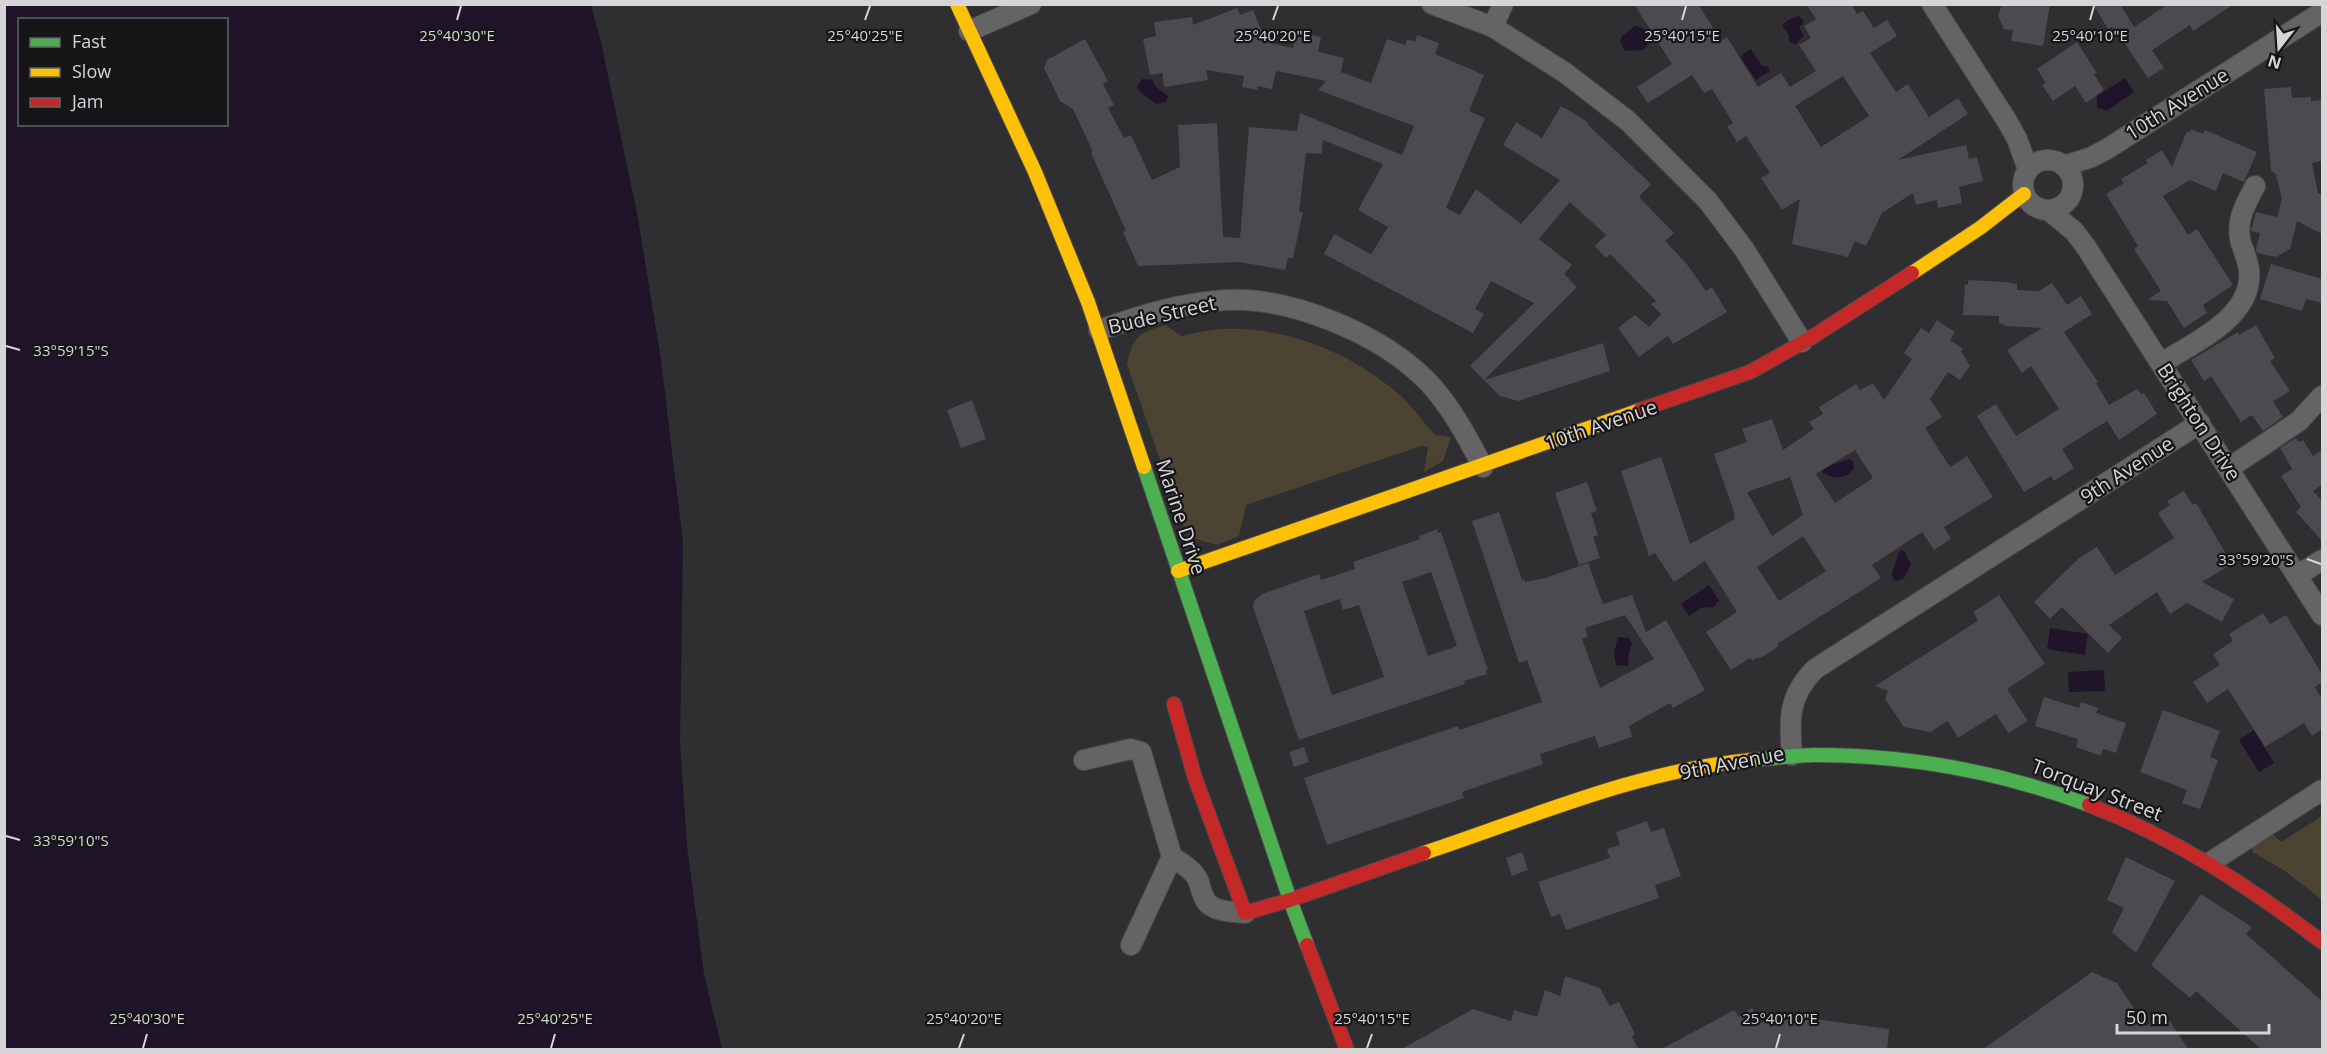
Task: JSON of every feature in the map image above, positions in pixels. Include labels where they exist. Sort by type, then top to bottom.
[{"type":"street","name":"Marine Drive","points":[[957,4],[1035,172],[1099,330],[1178,572],[1290,900],[1347,1050]]},
{"type":"street","points":[[969,30],[1031,4]]},
{"type":"street","points":[[1432,4],[1493,27],[1593,93],[1628,121],[1708,201],[1744,249],[1802,342]]},
{"type":"street","points":[[1493,27],[1503,4]]},
{"type":"street","points":[[1932,4],[2017,139],[2028,170]]},
{"type":"street","name":"10th Avenue","points":[[2056,163],[2092,158],[2322,12]]},
{"type":"street","points":[[2017,139],[2071,174],[2074,231]]},
{"type":"street","name":"10th Avenue","points":[[2072,189],[2092,158]]},
{"type":"street","points":[[2056,163],[2034,163],[2023,179],[2035,203],[2062,206],[2072,189]]},
{"type":"street","points":[[2162,363],[2221,324],[2237,309],[2245,296],[2249,268],[2239,235],[2239,224],[2243,209],[2255,186]]},
{"type":"street","name":"10th Avenue","points":[[1178,572],[1727,382],[1774,360],[1885,291],[1995,218],[2035,203]]},
{"type":"street","name":"Brighton Drive","points":[[2035,203],[2074,231],[2162,363],[2322,615]]},
{"type":"street","name":"Bude Street","points":[[1099,330],[1178,307],[1226,300],[1257,301],[1316,316],[1368,338],[1396,356],[1427,381],[1449,408],[1483,467]]},
{"type":"street","points":[[2229,468],[2299,421],[2322,396]]},
{"type":"street","name":"9th Avenue","points":[[1245,913],[1290,900],[1618,788],[1730,763],[1792,755],[1789,729],[1792,704],[1803,683],[1815,669],[2200,423]]},
{"type":"street","points":[[2298,575],[2322,560]]},
{"type":"street","points":[[1084,760],[1131,749],[1141,752],[1172,857],[1191,870],[1198,880],[1205,900],[1211,906],[1245,913],[1195,778],[1174,704]]},
{"type":"street","name":"Torquay Street","points":[[1792,755],[1894,758],[2012,778],[2085,801],[2129,819],[2211,862],[2283,910],[2322,942]]},
{"type":"street","points":[[2211,862],[2322,790]]},
{"type":"street","points":[[1131,945],[1172,857]]},
{"type":"shaded area","points":[[5,4],[591,5],[638,218],[661,360],[683,543],[680,743],[687,846],[704,974],[722,1049],[5,1049]]},
{"type":"shaded area","points":[[1799,16],[1804,22],[1799,28],[1804,36],[1795,45],[1789,41],[1789,35],[1782,25]]},
{"type":"shaded area","points":[[1635,26],[1646,32],[1648,42],[1644,50],[1625,51],[1620,41],[1622,36]]},
{"type":"shaded area","points":[[1751,49],[1762,66],[1767,66],[1770,71],[1756,80],[1740,57]]},
{"type":"shaded area","points":[[2125,78],[2134,92],[2107,111],[2097,107],[2097,96]]},
{"type":"shaded area","points":[[1142,79],[1152,80],[1156,87],[1168,96],[1166,102],[1156,104],[1140,92],[1137,87]]},
{"type":"shaded area","points":[[1165,325],[1182,336],[1230,329],[1281,334],[1304,340],[1346,358],[1402,397],[1435,435],[1451,437],[1443,461],[1424,472],[1428,447],[1421,446],[1246,505],[1239,536],[1217,545],[1192,538],[1181,521],[1127,364],[1135,341],[1143,333]]},
{"type":"shaded area","points":[[1849,459],[1853,461],[1854,469],[1847,475],[1835,477],[1823,473],[1822,470],[1825,468]]},
{"type":"shaded area","points":[[1901,550],[1905,552],[1911,565],[1904,578],[1897,581],[1893,579],[1892,573]]},
{"type":"shaded area","points":[[1709,585],[1719,600],[1714,607],[1701,608],[1689,616],[1681,604]]},
{"type":"shaded area","points":[[2050,628],[2088,634],[2085,655],[2047,649]]},
{"type":"shaded area","points":[[1618,637],[1629,638],[1632,644],[1628,666],[1616,665],[1614,653]]},
{"type":"shaded area","points":[[2104,670],[2105,691],[2069,692],[2068,672]]},
{"type":"shaded area","points":[[2254,730],[2274,763],[2259,772],[2239,740]]},
{"type":"shaded area","points":[[2322,816],[2322,900],[2282,869],[2252,852],[2258,835],[2270,831],[2281,842]]},
{"type":"building","points":[[1634,4],[1698,4],[1721,41],[1727,37],[1758,87],[1781,73],[1790,87],[1816,71],[1799,45],[1811,38],[1804,26],[1816,19],[1806,4],[1851,4],[1857,14],[1863,11],[1874,28],[1887,20],[1897,36],[1870,53],[1896,92],[1908,84],[1929,117],[1958,98],[1968,114],[1898,160],[1966,145],[1969,159],[1977,157],[1983,181],[1959,187],[1962,203],[1938,208],[1937,200],[1916,205],[1913,193],[1882,213],[1866,246],[1855,241],[1848,257],[1792,244],[1800,199],[1782,210],[1761,178],[1770,173],[1746,136],[1737,142],[1727,126],[1733,123],[1712,89],[1704,93],[1692,75],[1648,103],[1637,87],[1672,64]],"holes":[[[1843,76],[1869,116],[1821,147],[1795,106]]]},
{"type":"building","points":[[2002,4],[2050,4],[2043,46],[2011,41],[2013,30],[2004,29],[1998,16]]},
{"type":"building","points":[[2093,4],[2120,4],[2134,27],[2168,4],[2234,4],[2193,31],[2190,25],[2152,50],[2164,68],[2148,78],[2119,35],[2112,27],[2108,29]]},
{"type":"building","points":[[1237,8],[1240,15],[1253,10],[1266,42],[1293,48],[1296,32],[1321,37],[1318,52],[1344,58],[1341,72],[1371,83],[1387,39],[1405,45],[1407,39],[1415,42],[1417,35],[1439,43],[1435,54],[1484,75],[1469,111],[1485,118],[1446,208],[1460,215],[1476,189],[1521,224],[1560,180],[1503,145],[1516,122],[1542,138],[1561,106],[1588,122],[1587,124],[1651,184],[1639,197],[1674,233],[1665,241],[1686,263],[1706,291],[1712,287],[1727,312],[1673,344],[1668,336],[1639,357],[1618,328],[1635,315],[1649,327],[1661,314],[1651,304],[1656,301],[1610,254],[1606,258],[1595,246],[1606,235],[1570,202],[1539,239],[1572,265],[1564,274],[1577,287],[1484,380],[1470,366],[1534,303],[1491,281],[1475,309],[1484,314],[1473,333],[1324,254],[1334,234],[1371,254],[1388,227],[1358,210],[1383,164],[1323,140],[1322,154],[1306,153],[1299,212],[1303,212],[1293,258],[1288,258],[1285,270],[1240,262],[1138,266],[1123,232],[1126,231],[1073,109],[1060,101],[1044,68],[1047,60],[1085,39],[1108,81],[1103,84],[1114,105],[1108,108],[1124,138],[1131,135],[1152,180],[1180,167],[1178,125],[1217,123],[1223,237],[1240,238],[1249,127],[1297,131],[1300,113],[1402,155],[1414,126],[1318,90],[1326,81],[1276,71],[1272,89],[1258,86],[1257,90],[1242,87],[1244,76],[1206,70],[1208,80],[1164,87],[1162,73],[1150,75],[1143,39],[1156,36],[1154,22],[1192,17],[1193,25]]},
{"type":"building","points":[[2077,42],[2097,73],[2094,74],[2104,90],[2086,103],[2075,86],[2053,101],[2042,85],[2046,83],[2037,69]]},
{"type":"building","points":[[2291,87],[2292,98],[2311,97],[2311,101],[2322,100],[2322,161],[2312,163],[2318,193],[2322,195],[2322,234],[2297,221],[2290,249],[2276,257],[2257,253],[2260,233],[2251,231],[2256,212],[2277,217],[2282,199],[2276,174],[2271,171],[2264,89]]},
{"type":"building","points":[[2191,129],[2203,134],[2205,130],[2257,152],[2244,182],[2223,173],[2216,191],[2190,180],[2163,196],[2188,235],[2197,229],[2233,285],[2203,305],[2207,313],[2184,328],[2167,301],[2147,300],[2161,291],[2134,249],[2138,246],[2106,194],[2124,183],[2121,179],[2148,163],[2146,160],[2162,150],[2172,167],[2187,131],[2189,133]]},
{"type":"building","points":[[2271,264],[2322,279],[2322,303],[2306,299],[2302,311],[2260,299]]},
{"type":"building","points":[[1968,280],[2005,282],[2017,284],[2017,290],[2039,291],[2052,283],[2067,305],[2081,296],[2092,314],[2064,332],[2098,382],[2096,383],[2109,405],[2137,389],[2141,394],[2144,393],[2157,414],[2119,440],[2107,421],[2062,449],[2074,468],[2054,481],[2051,476],[2024,492],[1977,416],[1996,404],[2016,436],[2059,409],[2031,366],[2022,373],[2007,350],[2042,328],[2004,326],[1999,323],[1999,316],[1963,315],[1965,284],[1968,285]]},
{"type":"building","points":[[1937,320],[1955,332],[1950,340],[1963,349],[1961,351],[1970,366],[1960,380],[1948,372],[1930,399],[1942,417],[1925,428],[1950,467],[1967,456],[1993,497],[1944,527],[1951,539],[1934,550],[1922,532],[1872,565],[1881,578],[1777,644],[1779,646],[1759,659],[1758,657],[1752,661],[1750,658],[1731,670],[1706,632],[1737,612],[1705,561],[1674,582],[1655,553],[1649,556],[1621,471],[1661,457],[1690,544],[1735,519],[1714,454],[1747,442],[1742,429],[1772,419],[1783,450],[1814,429],[1809,422],[1823,414],[1819,407],[1856,384],[1860,390],[1873,383],[1884,400],[1912,359],[1904,353],[1921,328],[1929,333]],"holes":[[[1855,450],[1873,478],[1835,503],[1816,474]],[[1790,477],[1803,515],[1772,536],[1747,492]],[[1803,536],[1826,571],[1779,601],[1757,567]]]},
{"type":"building","points":[[2256,325],[2275,358],[2270,361],[2290,391],[2273,401],[2283,417],[2263,431],[2252,415],[2241,422],[2211,376],[2204,381],[2191,360],[2238,332],[2239,335]]},
{"type":"building","points":[[1603,343],[1610,371],[1518,401],[1500,396],[1484,380]]},
{"type":"building","points":[[972,400],[986,439],[961,448],[947,410]]},
{"type":"building","points":[[2296,438],[2299,442],[2303,440],[2313,456],[2322,450],[2322,485],[2313,491],[2322,501],[2322,541],[2296,512],[2301,507],[2281,476],[2292,469],[2280,448]]},
{"type":"building","points":[[1587,482],[1597,511],[1591,513],[1598,535],[1593,537],[1600,558],[1579,565],[1555,493]]},
{"type":"building","points":[[2184,491],[2193,505],[2196,503],[2232,564],[2202,582],[2234,599],[2222,622],[2187,603],[2170,614],[2157,592],[2109,625],[2122,638],[2108,653],[2062,607],[2050,619],[2034,602],[2079,558],[2097,547],[2115,575],[2174,538],[2158,513],[2170,505],[2167,501]]},
{"type":"building","points":[[1499,512],[1522,580],[1524,579],[1525,582],[1545,578],[1588,563],[1603,604],[1632,595],[1646,632],[1666,620],[1705,690],[1673,708],[1670,703],[1629,726],[1632,737],[1599,748],[1595,736],[1540,754],[1543,764],[1462,792],[1464,798],[1327,845],[1304,778],[1458,726],[1459,730],[1542,702],[1527,660],[1519,663],[1472,521]],"holes":[[[1625,615],[1654,659],[1600,688],[1582,639],[1588,637],[1585,628]]]},
{"type":"building","points":[[1437,529],[1438,533],[1441,532],[1488,670],[1486,670],[1487,674],[1464,681],[1465,684],[1299,740],[1253,607],[1254,601],[1262,594],[1319,574],[1321,580],[1355,569],[1353,562],[1420,539],[1419,536]],"holes":[[[1431,572],[1457,646],[1428,656],[1402,582]],[[1340,599],[1343,610],[1359,605],[1384,677],[1332,695],[1304,611]]]},
{"type":"building","points":[[1999,595],[2045,664],[2007,689],[2028,721],[2008,733],[1996,714],[1958,738],[1948,721],[1930,732],[1904,727],[1885,699],[1888,691],[1875,686],[1973,624],[1978,620],[1973,612]]},
{"type":"building","points":[[2263,613],[2270,624],[2286,615],[2322,674],[2322,682],[2315,687],[2322,699],[2322,729],[2312,736],[2304,723],[2265,747],[2228,689],[2207,703],[2193,682],[2220,665],[2213,654],[2233,641],[2229,634]]},
{"type":"building","points":[[2044,697],[2079,708],[2081,702],[2098,708],[2096,713],[2126,723],[2116,753],[2103,749],[2101,756],[2076,747],[2078,739],[2035,726]]},
{"type":"building","points":[[2163,710],[2220,731],[2210,757],[2218,760],[2200,809],[2182,803],[2187,790],[2140,772]]},
{"type":"building","points":[[1304,747],[1309,762],[1294,767],[1289,752]]},
{"type":"building","points":[[1647,821],[1651,832],[1664,828],[1681,876],[1655,885],[1659,898],[1566,930],[1560,914],[1551,917],[1538,882],[1610,858],[1607,849],[1620,845],[1616,832]]},
{"type":"building","points":[[1522,852],[1528,870],[1512,876],[1506,858]]},
{"type":"building","points":[[2126,857],[2175,881],[2136,953],[2112,932],[2124,908],[2107,900]]},
{"type":"building","points":[[2201,894],[2252,927],[2246,934],[2322,1001],[2322,1050],[2262,1050],[2196,991],[2190,998],[2151,965]]},
{"type":"building","points":[[2092,972],[2117,983],[2146,1026],[2165,1014],[2189,1050],[1982,1050]]},
{"type":"building","points":[[1565,976],[1600,988],[1610,1006],[1619,1002],[1635,1034],[1632,1037],[1639,1050],[1400,1050],[1473,1009],[1511,1021],[1514,1010],[1537,1017],[1545,990],[1560,996]]},
{"type":"building","points":[[1752,1008],[1761,1023],[1778,1014],[1889,1029],[1887,1050],[1660,1050],[1734,1010],[1739,1017]]},
{"type":"traffic: fast","points":[[1144,467],[1307,945]]},
{"type":"traffic: fast","points":[[1751,760],[1815,755],[1920,762],[2022,783],[2089,805]]},
{"type":"traffic: slow","points":[[957,4],[1035,172],[1088,302],[1144,467]]},
{"type":"traffic: slow","points":[[1912,273],[1980,228],[2024,194]]},
{"type":"traffic: slow","points":[[1178,571],[1640,410]]},
{"type":"traffic: slow","points":[[1424,853],[1626,785],[1709,765],[1751,760]]},
{"type":"traffic: jam","points":[[1640,410],[1750,372],[1809,339],[1912,273]]},
{"type":"traffic: jam","points":[[1174,704],[1195,778],[1245,913],[1290,900],[1424,853]]},
{"type":"traffic: jam","points":[[2089,805],[2152,832],[2210,865],[2267,902],[2322,942]]},
{"type":"traffic: jam","points":[[1307,945],[1347,1050]]}]
